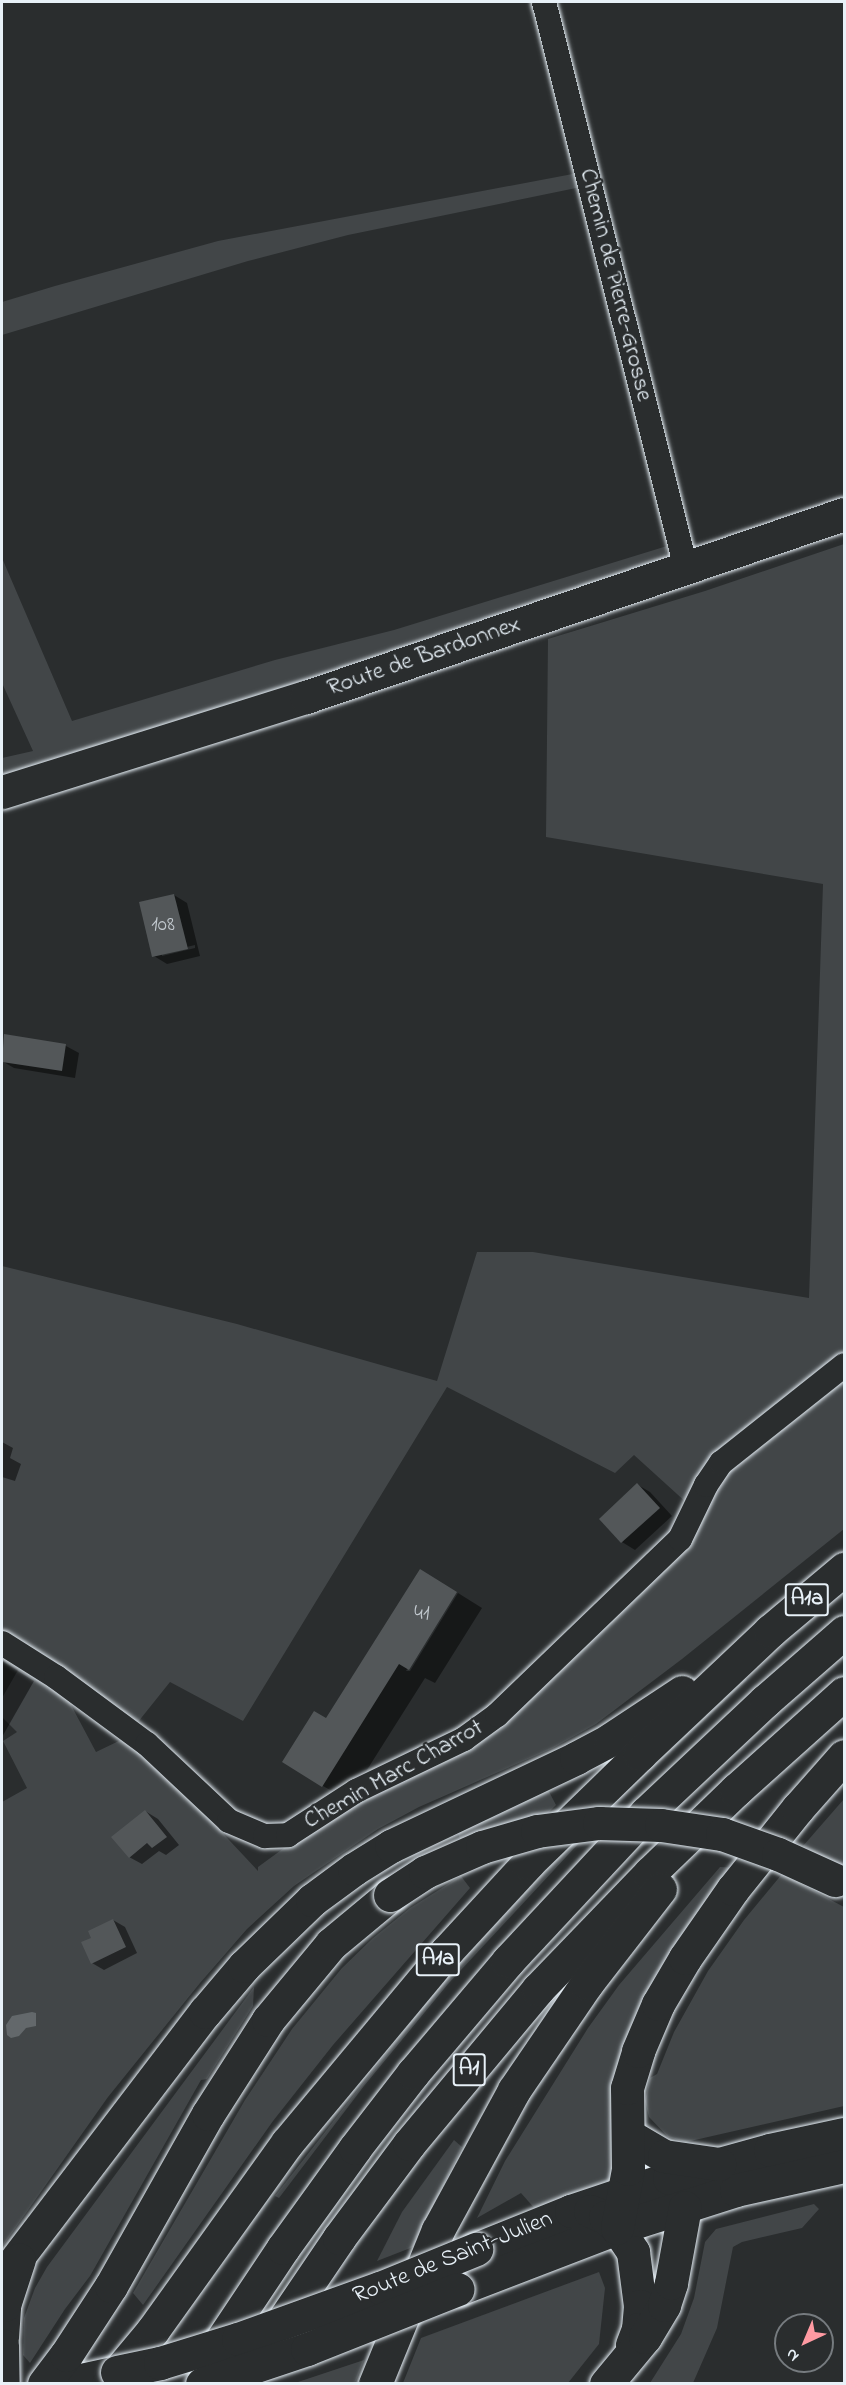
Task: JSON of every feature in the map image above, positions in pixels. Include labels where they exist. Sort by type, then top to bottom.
[{"type":"main road","name":"Route de Bardonnex","points":[[2,792],[306,697],[844,514]]},
{"type":"main road","name":"A1a","points":[[108,2384],[153,2330],[287,2143],[382,2025],[446,1952],[528,1863],[770,1631],[844,1569]]},
{"type":"main road","points":[[2,2278],[205,2012],[244,1966],[312,1900],[354,1869],[392,1846],[537,1778],[611,1739],[770,1631]]},
{"type":"main road","name":"A1","points":[[193,2384],[244,2302],[319,2197],[413,2073],[475,1999],[557,1907],[646,1813],[765,1701],[844,1632]]},
{"type":"main road","name":"A1","points":[[241,2384],[339,2238],[410,2144],[538,1989],[611,1913],[736,1790],[844,1693]]},
{"type":"main road","points":[[617,2228],[628,2169],[627,2088],[646,2029],[685,1958],[754,1861],[844,1756]]},
{"type":"main road","points":[[375,2384],[438,2230],[514,2090],[587,1983],[736,1790]]},
{"type":"main road","points":[[44,2384],[111,2286],[208,2114],[268,2020],[331,1944],[390,1895],[425,1872],[482,1847],[537,1832],[599,1823],[661,1825],[722,1834],[778,1854],[840,1883]]},
{"type":"main road","name":"Route de Saint-Julien","points":[[62,2384],[160,2363],[238,2339],[380,2288],[571,2211],[624,2193],[718,2164],[844,2134]]},
{"type":"main road","points":[[628,2135],[664,2156],[718,2164]]},
{"type":"main road","name":"Route de Saint-Julien","points":[[202,2384],[307,2349],[617,2228],[780,2179],[844,2166]]},
{"type":"main road","points":[[606,2384],[645,2337],[666,2300],[685,2207]]},
{"type":"main road","points":[[571,2211],[590,2211],[605,2217],[617,2228],[633,2252],[640,2290],[638,2329],[627,2358]]},
{"type":"main road","points":[[2,2337],[8,2292],[24,2250]]},
{"type":"street","name":"Chemin de Pierre-Grosse","points":[[544,2],[686,568]]},
{"type":"street","name":"Chemin Marc Charrot","points":[[2,1643],[56,1677],[147,1744],[229,1821],[264,1836],[288,1835],[356,1791],[464,1739],[497,1715],[680,1539],[705,1485],[721,1463],[844,1365]]},
{"type":"shaded area","points":[[578,173],[581,187],[348,235],[248,261],[2,335],[2,302],[55,286],[218,241]]},
{"type":"shaded area","points":[[844,544],[844,1355],[688,1504],[634,1455],[615,1473],[447,1387],[243,1721],[170,1682],[138,1722],[2,1631],[2,1266],[237,1324],[437,1381],[477,1252],[533,1252],[809,1298],[823,884],[546,837],[548,639],[705,591]]},
{"type":"shaded area","points":[[667,546],[665,558],[653,563],[51,765],[2,778],[2,758],[33,751],[2,683],[2,558],[72,721],[275,660],[394,630]]},
{"type":"shaded area","points":[[844,1378],[844,1529],[682,1659],[596,1724],[553,1748],[419,1807],[378,1829],[294,1886],[247,1929],[200,1983],[108,2097],[2,2247],[2,1802],[27,1788],[3,1741],[17,1732],[2,1717],[2,1698],[18,1670],[2,1660],[2,1652],[77,1702],[71,1705],[96,1752],[125,1738],[156,1762],[258,1871],[258,1867],[310,1829],[358,1801],[481,1739],[681,1554],[692,1539],[720,1480],[756,1445]]},
{"type":"shaded area","points":[[743,1675],[747,1680],[609,1809],[605,1804]]},
{"type":"shaded area","points":[[546,1786],[556,1805],[547,1814],[460,1839],[456,1828]]},
{"type":"shaded area","points":[[844,1799],[844,1870],[803,1846]]},
{"type":"shaded area","points":[[572,1842],[579,1843],[448,1984],[364,2086],[279,2198],[275,2196],[443,1981]]},
{"type":"shaded area","points":[[720,1867],[738,1868],[682,1942],[611,2178],[604,2183],[536,2210],[521,2193],[477,2218],[505,2161],[588,2028],[619,1985]]},
{"type":"shaded area","points":[[782,1874],[844,1907],[844,2106],[686,2142],[668,2137],[649,2117],[645,2101],[650,2078],[657,2074],[674,2032],[708,1971],[744,1920]]},
{"type":"shaded area","points":[[461,1876],[470,1888],[333,2045],[273,2121],[143,2305],[133,2293],[245,2100],[292,2029],[342,1968],[373,1938],[410,1908]]},
{"type":"shaded area","points":[[254,1987],[253,2006],[207,2079],[201,2080],[90,2276],[65,2309],[30,2363],[23,2355],[24,2318],[35,2288],[47,2267]]},
{"type":"shaded area","points":[[36,2013],[36,2026],[26,2028],[19,2036],[11,2038],[7,2035],[6,2025],[12,2016]]},
{"type":"shaded area","points":[[454,2140],[462,2147],[413,2247],[377,2261],[402,2212]]},
{"type":"shaded area","points":[[814,2204],[819,2209],[802,2228],[742,2242],[733,2247],[717,2328],[693,2383],[650,2383],[681,2334],[694,2298],[705,2242],[716,2229]]},
{"type":"shaded area","points":[[599,2272],[605,2288],[599,2344],[568,2383],[403,2383],[421,2338]]},
{"type":"shaded area","points":[[364,2360],[355,2383],[295,2383]]},
{"type":"building","points":[[174,894],[188,949],[152,957],[139,902]]},
{"type":"building","points":[[4,1034],[66,1044],[62,1071],[2,1062]]},
{"type":"building","points":[[637,1483],[660,1508],[621,1543],[599,1519]]},
{"type":"building","points":[[420,1569],[457,1592],[409,1670],[399,1664],[322,1787],[282,1762],[314,1711],[326,1718]]},
{"type":"building","points":[[145,1810],[167,1837],[152,1848],[147,1843],[129,1858],[111,1837]]},
{"type":"building","points":[[113,1919],[126,1947],[91,1964],[81,1942],[91,1938],[88,1931]]}]
